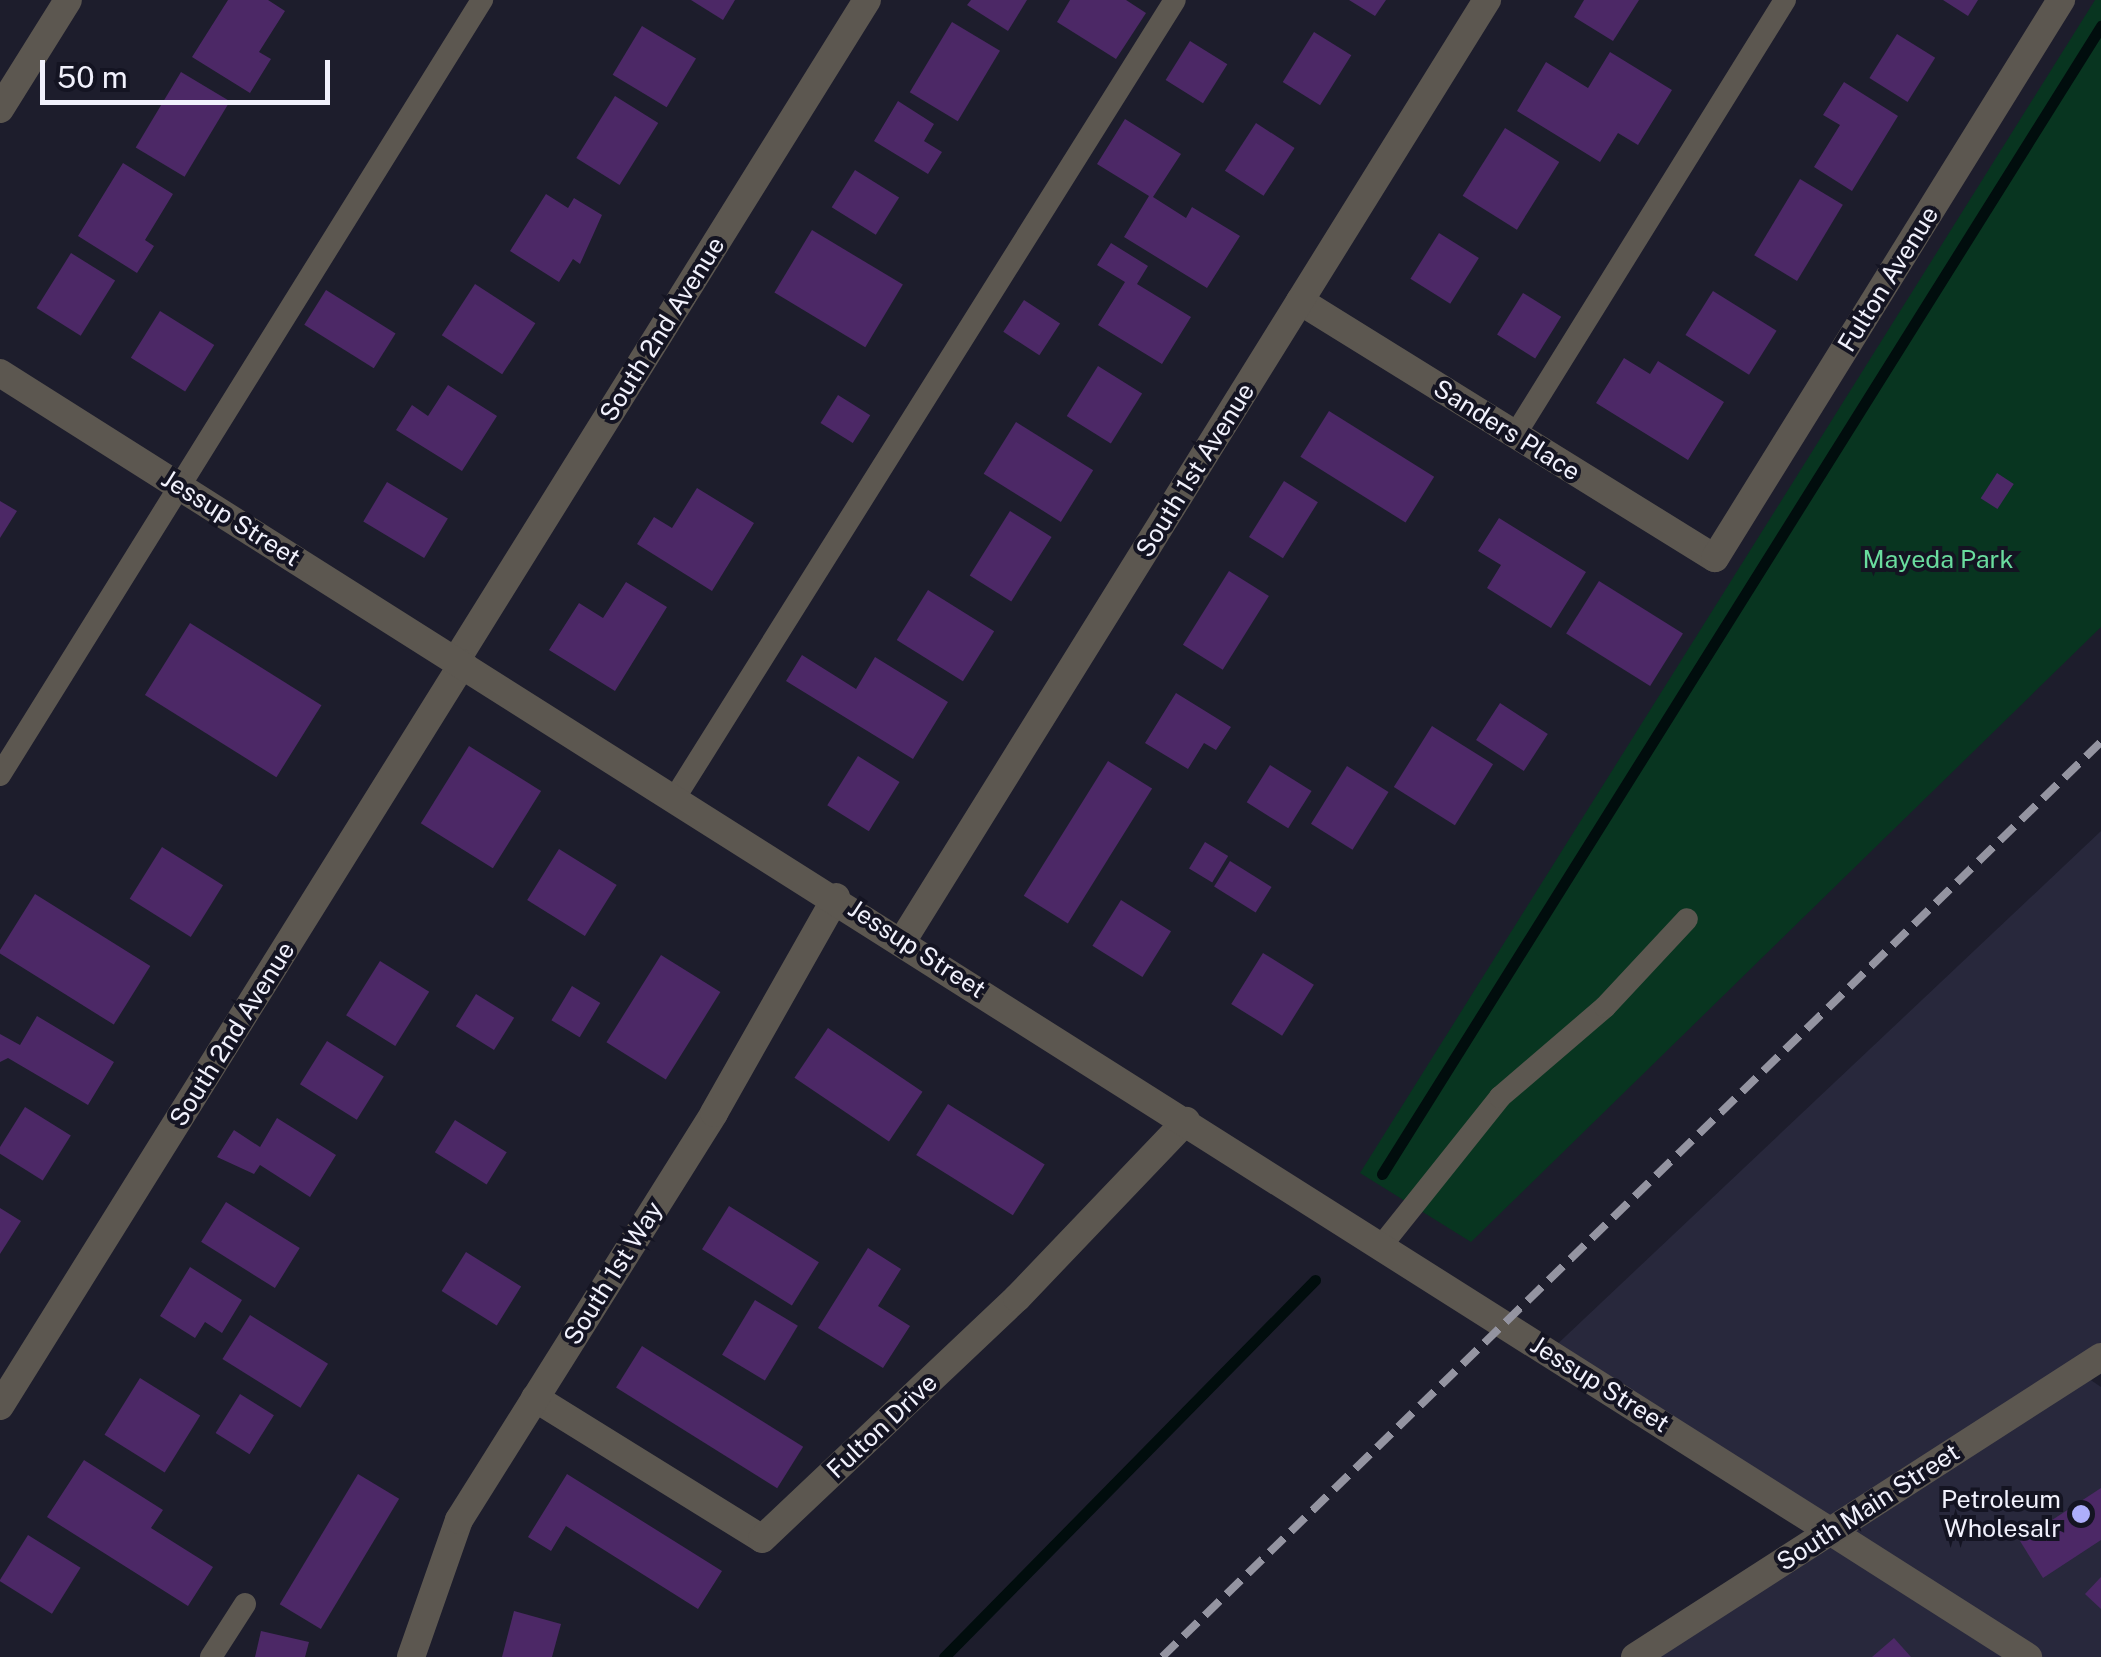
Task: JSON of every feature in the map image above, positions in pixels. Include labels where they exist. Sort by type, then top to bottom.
[{"type":"street","points":[[0,109],[68,0]]},
{"type":"street","name":"South 2nd Avenue","points":[[0,1406],[867,0]]},
{"type":"street","name":"South 1st Avenue","points":[[904,940],[1487,0]]},
{"type":"street","name":"Fulton Avenue","points":[[1715,558],[2061,0]]},
{"type":"street","name":"Sanders Place","points":[[1300,301],[1715,558]]},
{"type":"street","name":"Jessup Street","points":[[0,374],[904,940],[2028,1657]]},
{"type":"street","name":"South 1st Way","points":[[412,1657],[459,1520],[714,1113],[836,897]]},
{"type":"street","name":"Fulton Drive","points":[[535,1398],[762,1538],[1017,1298],[1186,1121]]},
{"type":"street","name":"South Main Street","points":[[1635,1657],[2101,1357]]},
{"type":"lane","points":[[0,775],[482,0]]},
{"type":"lane","points":[[676,796],[1176,0]]},
{"type":"lane","points":[[1515,435],[1785,0]]},
{"type":"lane","points":[[1382,1245],[1500,1097],[1604,1007],[1687,919]]},
{"type":"lane","points":[[210,1657],[245,1604]]},
{"type":"shaded area","points":[[2101,831],[2101,1357],[2079,1372],[2101,1387],[2101,1657],[1635,1657],[1829,1531],[1549,1352]]},
{"type":"green space","name":"Mayeda Park","points":[[2095,0],[2101,0],[2101,627],[1471,1242],[1360,1173]]},
{"type":"building","points":[[228,0],[268,0],[285,11],[259,52],[271,59],[250,93],[192,57]]},
{"type":"building","points":[[691,0],[735,0],[723,20]]},
{"type":"building","points":[[971,0],[1027,0],[1008,31],[967,5]]},
{"type":"building","points":[[1070,0],[1126,0],[1146,13],[1116,59],[1057,22]]},
{"type":"building","points":[[1349,0],[1386,0],[1375,16]]},
{"type":"building","points":[[1584,0],[1639,0],[1613,41],[1574,17]]},
{"type":"building","points":[[1943,0],[1978,0],[1968,16]]},
{"type":"building","points":[[952,22],[1000,51],[958,121],[910,92]]},
{"type":"building","points":[[642,26],[696,58],[667,107],[613,75]]},
{"type":"building","points":[[1314,32],[1351,55],[1320,105],[1283,82]]},
{"type":"building","points":[[1897,34],[1935,58],[1908,102],[1869,78]]},
{"type":"building","points":[[1190,41],[1227,64],[1203,103],[1166,80]]},
{"type":"building","points":[[1610,52],[1672,90],[1638,145],[1618,133],[1600,162],[1517,111],[1546,62],[1588,88]]},
{"type":"building","points":[[181,72],[230,101],[185,177],[136,147]]},
{"type":"building","points":[[1844,82],[1898,116],[1852,191],[1814,167],[1840,125],[1823,115]]},
{"type":"building","points":[[615,96],[658,123],[620,185],[576,158]]},
{"type":"building","points":[[898,101],[934,124],[924,141],[942,152],[928,174],[874,141]]},
{"type":"building","points":[[1125,119],[1181,154],[1153,197],[1186,218],[1192,207],[1240,236],[1207,288],[1124,237],[1149,196],[1097,164]]},
{"type":"building","points":[[1256,123],[1295,148],[1264,196],[1225,171]]},
{"type":"building","points":[[1505,128],[1559,162],[1517,230],[1463,196]]},
{"type":"building","points":[[123,163],[173,194],[145,240],[154,246],[137,273],[78,236]]},
{"type":"building","points":[[855,170],[899,198],[876,235],[832,207]]},
{"type":"building","points":[[1800,179],[1843,205],[1797,281],[1754,255]]},
{"type":"building","points":[[546,194],[568,208],[574,198],[602,215],[580,264],[573,259],[559,282],[510,251]]},
{"type":"building","points":[[812,230],[903,285],[865,347],[774,293]]},
{"type":"building","points":[[1439,233],[1479,258],[1450,304],[1410,279]]},
{"type":"building","points":[[1111,243],[1148,266],[1137,284],[1191,317],[1162,364],[1098,325],[1125,282],[1097,265]]},
{"type":"building","points":[[71,253],[115,281],[81,336],[37,308]]},
{"type":"building","points":[[475,284],[535,323],[502,374],[442,335]]},
{"type":"building","points":[[326,290],[396,333],[374,368],[304,325]]},
{"type":"building","points":[[1713,291],[1777,331],[1749,375],[1685,335]]},
{"type":"building","points":[[1523,293],[1561,317],[1535,358],[1497,335]]},
{"type":"building","points":[[1024,300],[1060,323],[1039,355],[1003,332]]},
{"type":"building","points":[[160,311],[214,345],[185,392],[131,358]]},
{"type":"building","points":[[1624,358],[1650,374],[1658,361],[1724,402],[1688,460],[1596,403]]},
{"type":"building","points":[[1098,366],[1142,394],[1111,444],[1067,416]]},
{"type":"building","points":[[448,385],[497,416],[462,471],[396,430],[412,405],[428,416]]},
{"type":"building","points":[[838,395],[870,415],[853,443],[821,423]]},
{"type":"building","points":[[1329,411],[1434,477],[1406,523],[1300,457]]},
{"type":"building","points":[[1016,422],[1093,470],[1061,522],[984,474]]},
{"type":"building","points":[[1997,473],[2014,484],[1997,509],[1981,498]]},
{"type":"building","points":[[1284,481],[1318,502],[1283,558],[1249,537]]},
{"type":"building","points":[[387,482],[448,519],[424,558],[363,521]]},
{"type":"building","points":[[697,488],[754,523],[712,591],[637,544],[654,517],[672,528]]},
{"type":"building","points":[[0,501],[17,511],[0,538]]},
{"type":"building","points":[[1010,511],[1052,537],[1011,601],[970,575]]},
{"type":"building","points":[[1499,518],[1586,572],[1551,628],[1487,588],[1501,565],[1478,551]]},
{"type":"building","points":[[1229,571],[1269,596],[1223,670],[1183,645]]},
{"type":"building","points":[[1599,581],[1683,633],[1650,686],[1566,634]]},
{"type":"building","points":[[626,582],[667,607],[615,691],[549,650],[579,603],[603,618]]},
{"type":"building","points":[[928,590],[994,631],[963,681],[897,640]]},
{"type":"building","points":[[190,623],[321,705],[276,777],[145,695]]},
{"type":"building","points":[[802,655],[856,689],[875,657],[948,702],[913,759],[786,681]]},
{"type":"building","points":[[1176,693],[1231,727],[1216,750],[1204,743],[1188,769],[1145,743]]},
{"type":"building","points":[[1500,703],[1548,734],[1524,771],[1476,740]]},
{"type":"building","points":[[1432,726],[1493,764],[1455,825],[1394,787]]},
{"type":"building","points":[[469,746],[541,791],[493,868],[421,823]]},
{"type":"building","points":[[858,756],[900,782],[869,831],[827,805]]},
{"type":"building","points":[[1108,761],[1152,789],[1068,923],[1024,896]]},
{"type":"building","points":[[1270,765],[1312,791],[1288,828],[1247,802]]},
{"type":"building","points":[[1347,766],[1389,792],[1353,850],[1311,824]]},
{"type":"building","points":[[1205,842],[1228,856],[1212,882],[1189,869]]},
{"type":"building","points":[[162,847],[223,885],[191,937],[130,899]]},
{"type":"building","points":[[559,849],[617,885],[585,936],[527,900]]},
{"type":"building","points":[[1230,861],[1272,887],[1256,912],[1214,886]]},
{"type":"building","points":[[35,894],[150,966],[114,1025],[0,953]]},
{"type":"building","points":[[1121,900],[1171,931],[1142,977],[1092,946]]},
{"type":"building","points":[[1263,953],[1314,985],[1282,1036],[1231,1004]]},
{"type":"building","points":[[661,955],[720,992],[666,1079],[606,1042]]},
{"type":"building","points":[[380,961],[429,992],[395,1046],[346,1015]]},
{"type":"building","points":[[572,986],[600,1003],[580,1037],[551,1020]]},
{"type":"building","points":[[476,994],[514,1018],[494,1050],[456,1026]]},
{"type":"building","points":[[37,1016],[114,1062],[88,1105],[8,1058],[0,1062],[0,1034],[20,1045]]},
{"type":"building","points":[[828,1028],[923,1092],[889,1141],[794,1078]]},
{"type":"building","points":[[327,1041],[384,1077],[357,1120],[300,1084]]},
{"type":"building","points":[[948,1104],[1045,1164],[1013,1215],[916,1155]]},
{"type":"building","points":[[25,1107],[71,1136],[43,1181],[0,1154],[0,1147]]},
{"type":"building","points":[[277,1118],[336,1155],[310,1197],[260,1165],[254,1174],[217,1157],[234,1130],[260,1147]]},
{"type":"building","points":[[455,1120],[507,1152],[487,1185],[435,1152]]},
{"type":"building","points":[[226,1202],[300,1248],[275,1288],[201,1242]]},
{"type":"building","points":[[729,1206],[819,1262],[792,1305],[702,1249]]},
{"type":"building","points":[[0,1208],[21,1221],[0,1254]]},
{"type":"building","points":[[868,1248],[901,1269],[878,1306],[910,1326],[883,1368],[818,1328]]},
{"type":"building","points":[[466,1252],[521,1286],[497,1325],[442,1291]]},
{"type":"building","points":[[190,1267],[242,1300],[222,1333],[205,1322],[195,1338],[160,1316]]},
{"type":"building","points":[[755,1300],[798,1326],[765,1381],[722,1355]]},
{"type":"building","points":[[250,1315],[328,1364],[300,1408],[222,1359]]},
{"type":"building","points":[[642,1346],[803,1447],[777,1488],[616,1388]]},
{"type":"building","points":[[140,1378],[200,1416],[165,1472],[104,1435]]},
{"type":"building","points":[[240,1394],[274,1415],[250,1454],[216,1433]]},
{"type":"building","points":[[84,1460],[163,1510],[151,1528],[213,1567],[188,1606],[47,1517]]},
{"type":"building","points":[[358,1474],[399,1499],[321,1629],[280,1604]]},
{"type":"building","points":[[567,1474],[722,1571],[698,1609],[566,1526],[551,1551],[528,1537]]},
{"type":"building","name":"Petroleum Wholesalr","points":[[2101,1488],[2101,1540],[2043,1578],[2020,1541]]},
{"type":"building","points":[[28,1535],[81,1568],[52,1614],[0,1581]]},
{"type":"building","points":[[2101,1577],[2101,1609],[2085,1594]]},
{"type":"building","points":[[514,1611],[561,1624],[552,1657],[502,1657]]},
{"type":"building","points":[[261,1631],[309,1642],[305,1657],[255,1657]]},
{"type":"building","points":[[1894,1638],[1911,1657],[1872,1657]]},
{"type":"waterway","points":[[1382,1174],[2101,26]]},
{"type":"waterway","points":[[944,1657],[1315,1280]]},
{"type":"railway","points":[[1162,1657],[2101,742]]},
{"type":"place","name":"Petroleum Wholesalr","points":[[2081,1514]]}]
